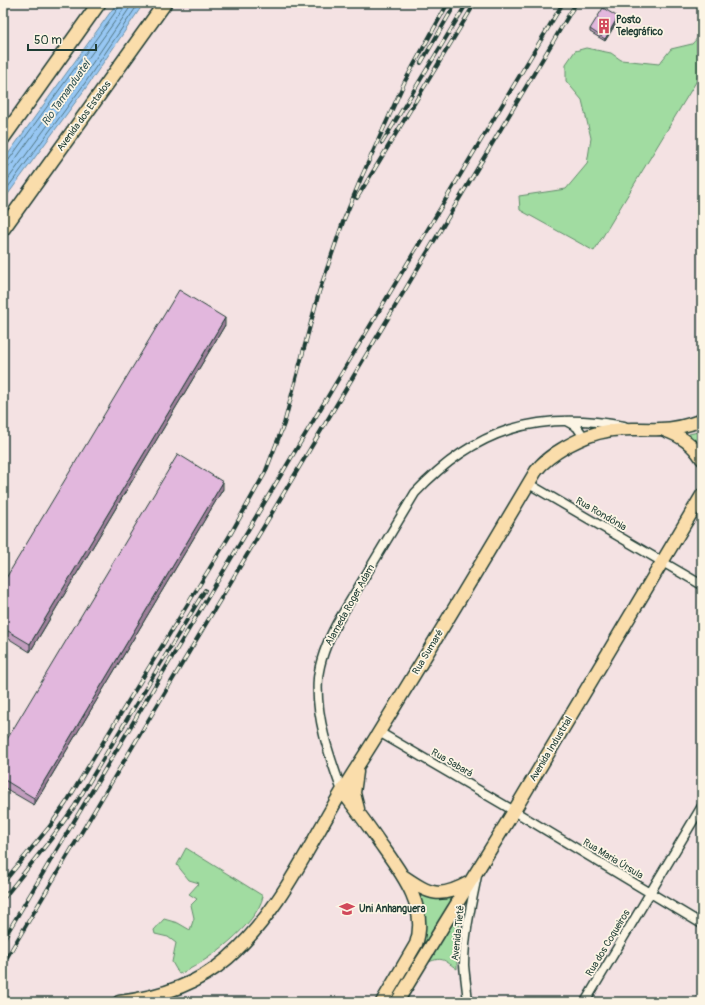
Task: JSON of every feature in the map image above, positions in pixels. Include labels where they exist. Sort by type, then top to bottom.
[{"type":"highway","points":[[3,138],[99,3]]},
{"type":"highway","name":"Avenida dos Estados","points":[[3,229],[165,3]]},
{"type":"main road","name":"Rua Sumaré","points":[[120,1002],[158,995],[184,986],[219,965],[241,945],[260,923],[278,899],[539,467],[546,460],[584,437],[608,430],[637,428],[661,429],[690,425],[702,420]]},
{"type":"main road","name":"Rua Sumaré","points":[[661,429],[676,434],[688,442],[702,459]]},
{"type":"main road","name":"Avenida Industrial","points":[[398,1002],[514,811],[702,495]]},
{"type":"main road","points":[[330,812],[343,805],[356,809],[354,793],[358,767]]},
{"type":"main road","name":"Alameda Roger Adam","points":[[342,791],[402,875],[410,890],[418,916],[419,935],[411,954],[382,1002]]},
{"type":"main road","name":"Alameda Roger Adam","points":[[402,875],[426,889],[441,893],[456,889],[470,882]]},
{"type":"street","name":"Alameda Roger Adam","points":[[342,791],[331,759],[318,703],[318,677],[322,656],[337,623],[415,494],[430,477],[461,453],[482,441],[505,431],[536,423],[564,420],[597,422],[637,428]]},
{"type":"street","points":[[564,420],[577,427],[584,437]]},
{"type":"street","name":"Rua Rondônia","points":[[529,484],[702,585]]},
{"type":"street","name":"Rua Sabará","points":[[379,732],[514,811]]},
{"type":"street","name":"Rua dos Coqueiros","points":[[585,1002],[702,806]]},
{"type":"street","name":"Rua Maria Úrsula","points":[[514,811],[702,924]]},
{"type":"street","name":"Avenida Tietê","points":[[468,1002],[464,964],[472,898],[479,868]]},
{"type":"green space","points":[[702,33],[702,72],[594,251],[520,210],[519,196],[566,189],[587,164],[591,138],[582,100],[566,81],[566,64],[575,51],[586,48],[611,53],[621,60],[659,64],[671,49],[692,44]]},
{"type":"green space","points":[[702,431],[702,451],[688,436],[689,434]]},
{"type":"green space","points":[[186,848],[263,896],[259,907],[251,919],[229,942],[202,962],[179,974],[172,962],[176,943],[168,937],[155,934],[154,930],[164,919],[178,923],[190,930],[194,918],[191,905],[197,899],[189,894],[199,883],[189,880],[177,865]]},
{"type":"green space","points":[[416,889],[438,898],[450,899],[452,902],[420,958],[416,956],[420,949]]},
{"type":"green space","points":[[459,916],[457,969],[441,959],[429,962],[454,918]]},
{"type":"water","name":"Rio Tamanduateí","points":[[117,3],[144,3],[88,85],[3,201],[3,161]]},
{"type":"building","name":"Posto Telegráfico","points":[[603,8],[618,17],[605,39],[590,29]]},
{"type":"building","points":[[179,290],[225,318],[30,644],[3,628],[3,583]]},
{"type":"building","points":[[178,454],[223,482],[34,798],[3,779],[3,746]]},
{"type":"railway","points":[[3,883],[50,826],[66,803],[230,535],[265,473],[284,424],[319,292],[343,222],[405,81],[448,3]]},
{"type":"railway","points":[[421,63],[456,3]]},
{"type":"railway","points":[[382,143],[467,3]]},
{"type":"railway","points":[[357,198],[475,3]]},
{"type":"railway","points":[[3,940],[563,3]]},
{"type":"railway","points":[[3,964],[576,3]]},
{"type":"railway","points":[[3,899],[51,839],[74,807],[205,590]]},
{"type":"place","name":"Posto Telegráfico","points":[[604,26]]},
{"type":"place","name":"Uni Anhanguera","points":[[347,909]]}]
